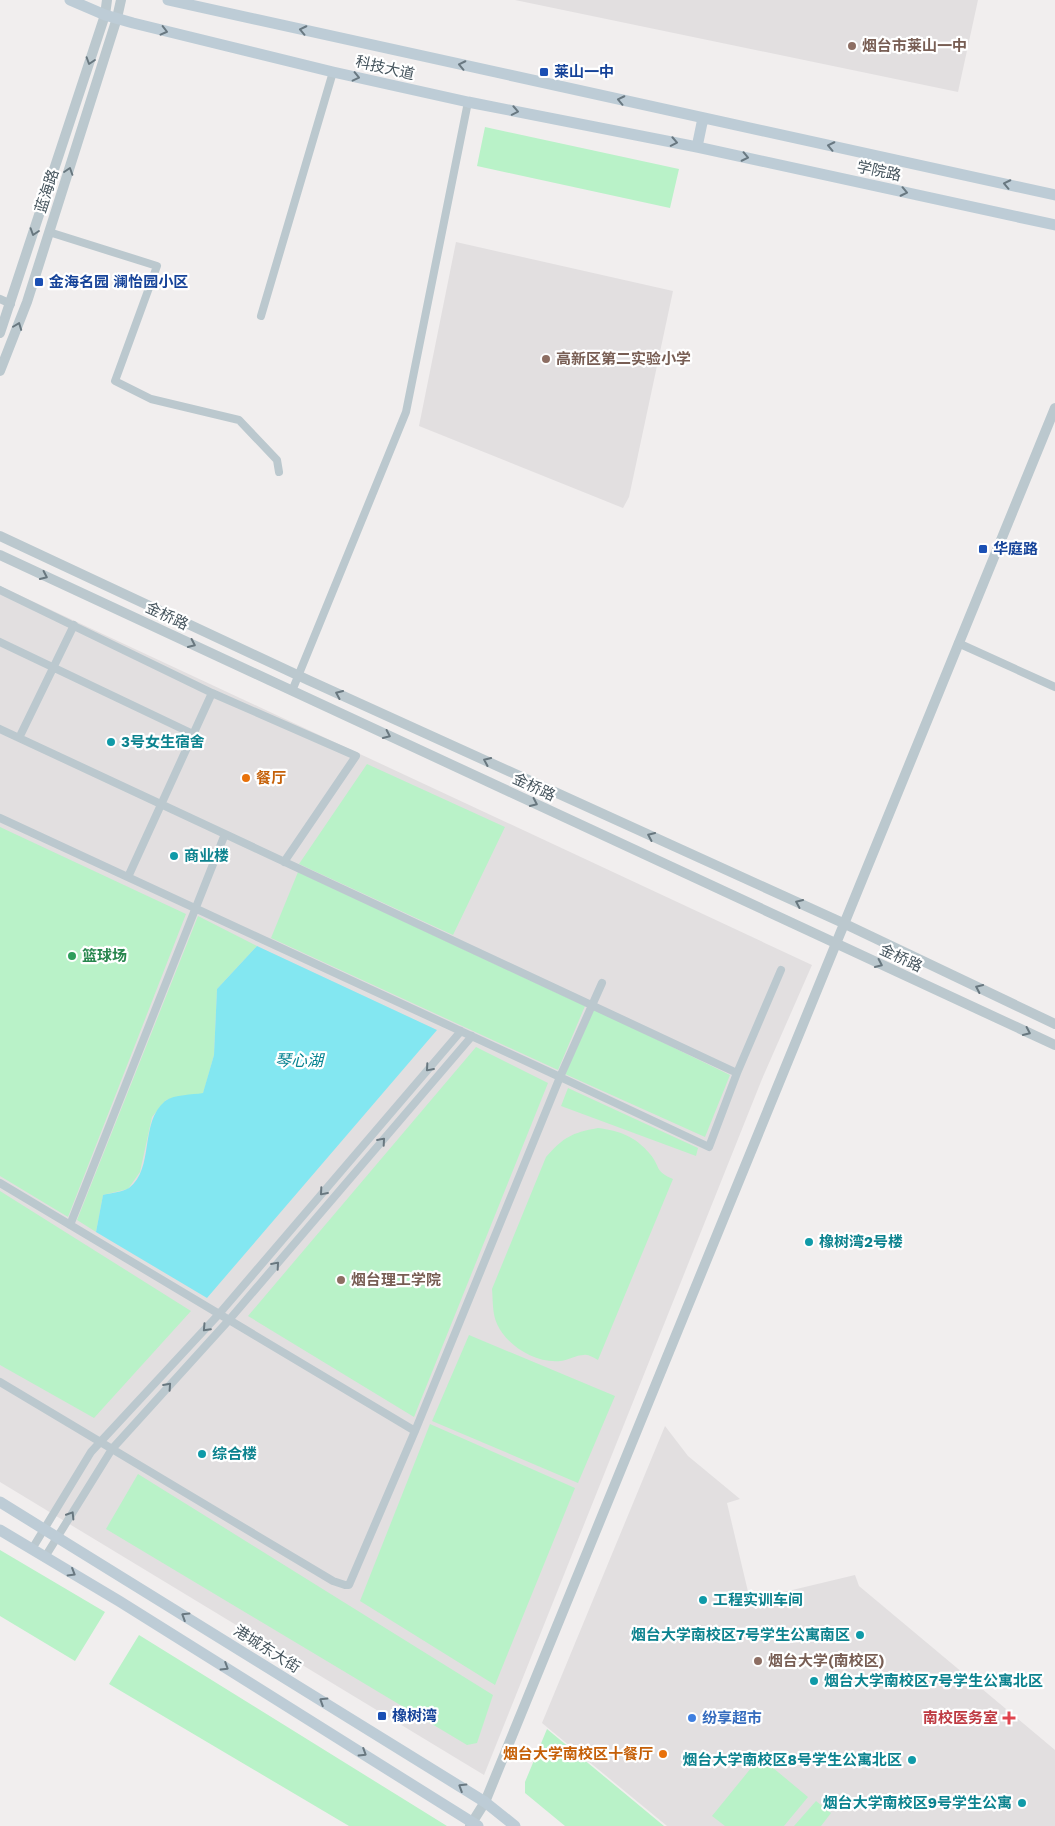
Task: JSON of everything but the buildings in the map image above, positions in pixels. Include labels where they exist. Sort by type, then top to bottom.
[{"type":"main road","name":"科技大道","points":[[70,0],[105,15],[333,72],[468,102],[697,147]]},
{"type":"main road","name":"科技大道","points":[[168,0],[702,118]]},
{"type":"main road","points":[[697,147],[702,118]]},
{"type":"main road","name":"学院路","points":[[702,118],[1055,195]]},
{"type":"main road","name":"学院路","points":[[697,147],[1055,225]]},
{"type":"main road","name":"港城东大街","points":[[0,1502],[485,1802],[515,1826]]},
{"type":"main road","points":[[0,1530],[474,1825]]},
{"type":"street","name":"蓝海路","points":[[0,334],[3,315],[11,304],[105,15],[107,0]]},
{"type":"street","name":"蓝海路","points":[[0,371],[27,302],[50,232],[121,0]]},
{"type":"street","points":[[261,316],[333,72]]},
{"type":"street","points":[[292,691],[406,412],[468,102]]},
{"type":"street","points":[[50,232],[157,266],[115,381],[151,399],[239,420],[277,460],[279,472]]},
{"type":"street","points":[[0,299],[11,304]]},
{"type":"street","points":[[474,1825],[1055,408]]},
{"type":"street","name":"金桥路","points":[[0,536],[298,676],[843,923],[1055,1024]]},
{"type":"street","name":"金桥路","points":[[0,555],[1055,1045]]},
{"type":"street","points":[[0,590],[212,693],[356,756],[284,862]]},
{"type":"street","points":[[20,738],[74,625]]},
{"type":"street","points":[[0,642],[193,734]]},
{"type":"street","points":[[958,643],[1055,687]]},
{"type":"street","points":[[128,877],[212,693]]},
{"type":"street","points":[[0,729],[737,1073]]},
{"type":"street","points":[[0,818],[709,1147],[737,1073],[781,970]]},
{"type":"street","points":[[70,1225],[226,834]]},
{"type":"street","points":[[0,1382],[333,1581],[350,1585],[560,1077],[602,983]]},
{"type":"street","points":[[32,1549],[91,1452],[219,1314],[461,1031]]},
{"type":"street","points":[[45,1557],[112,1449],[229,1320],[472,1036]]},
{"type":"street","points":[[0,1183],[415,1431]]},
{"type":"shaded area","name":"烟台市莱山一中","points":[[515,0],[978,0],[958,92]]},
{"type":"shaded area","name":"高新区第二实验小学","points":[[456,242],[673,291],[629,497],[623,508],[419,426]]},
{"type":"shaded area","name":"烟台理工学院","points":[[0,586],[812,965],[762,1079],[484,1775],[0,1482]]},
{"type":"shaded area","name":"烟台大学(南校区)","points":[[665,1426],[688,1456],[740,1499],[727,1503],[750,1600],[855,1575],[859,1586],[1055,1750],[1055,1826],[667,1826],[542,1723]]},
{"type":"green space","points":[[485,127],[679,169],[670,208],[477,166]]},
{"type":"green space","points":[[367,764],[505,827],[453,935],[299,864]]},
{"type":"green space","points":[[0,827],[186,914],[68,1217],[0,1176]]},
{"type":"green space","points":[[298,872],[585,1006],[558,1070],[271,938]]},
{"type":"green space","points":[[198,916],[257,946],[217,989],[214,1055],[203,1094],[181,1096],[166,1100],[152,1117],[140,1172],[128,1189],[103,1195],[96,1232],[77,1220]]},
{"type":"green space","points":[[594,1009],[730,1075],[705,1137],[565,1074]]},
{"type":"green space","points":[[476,1047],[548,1083],[414,1417],[248,1316]]},
{"type":"green space","points":[[568,1088],[698,1148],[696,1156],[561,1106]]},
{"type":"green space","points":[[598,1128],[627,1135],[639,1143],[653,1158],[660,1171],[673,1179],[598,1360],[586,1355],[561,1361],[542,1360],[523,1352],[502,1332],[494,1315],[492,1289],[546,1157],[563,1140],[574,1134]]},
{"type":"green space","points":[[0,1191],[191,1311],[94,1418],[0,1365]]},
{"type":"green space","points":[[469,1335],[615,1396],[578,1483],[432,1421]]},
{"type":"green space","points":[[430,1424],[575,1488],[495,1685],[360,1601]]},
{"type":"green space","points":[[138,1474],[493,1695],[477,1743],[467,1745],[106,1529]]},
{"type":"green space","points":[[0,1550],[105,1612],[75,1661],[0,1616]]},
{"type":"green space","points":[[139,1635],[447,1826],[349,1826],[109,1684]]},
{"type":"green space","points":[[547,1729],[664,1826],[565,1826],[525,1793],[525,1782]]},
{"type":"green space","points":[[760,1757],[808,1797],[784,1826],[725,1826],[712,1816]]},
{"type":"green space","points":[[816,1801],[831,1813],[821,1826],[794,1826]]},
{"type":"water","name":"琴心湖","points":[[257,946],[437,1030],[207,1298],[96,1232],[103,1195],[129,1188],[137,1179],[142,1169],[152,1121],[157,1110],[169,1099],[203,1093],[214,1055],[217,989]]},
{"type":"place","name":"烟台市莱山一中","points":[[852,46]]},
{"type":"place","name":"莱山一中","points":[[544,72]]},
{"type":"place","name":"金海名园 澜怡园小区","points":[[39,282]]},
{"type":"place","name":"高新区第二实验小学","points":[[546,359]]},
{"type":"place","name":"华庭路","points":[[983,549]]},
{"type":"place","name":"3号女生宿舍","points":[[111,742]]},
{"type":"place","name":"餐厅","points":[[246,778]]},
{"type":"place","name":"商业楼","points":[[174,856]]},
{"type":"place","name":"篮球场","points":[[72,956]]},
{"type":"place","name":"橡树湾2号楼","points":[[809,1242]]},
{"type":"place","name":"烟台理工学院","points":[[341,1280]]},
{"type":"place","name":"综合楼","points":[[202,1454]]},
{"type":"place","name":"工程实训车间","points":[[703,1600]]},
{"type":"place","name":"烟台大学南校区7号学生公寓南区","points":[[860,1635]]},
{"type":"place","name":"烟台大学(南校区)","points":[[758,1661]]},
{"type":"place","name":"烟台大学南校区7号学生公寓北区","points":[[814,1681]]},
{"type":"place","name":"橡树湾","points":[[382,1716]]},
{"type":"place","name":"纷享超市","points":[[692,1718]]},
{"type":"place","name":"南校医务室","points":[[1009,1718]]},
{"type":"place","name":"烟台大学南校区十餐厅","points":[[663,1754]]},
{"type":"place","name":"烟台大学南校区8号学生公寓北区","points":[[912,1760]]},
{"type":"place","name":"烟台大学南校区9号学生公寓","points":[[1022,1803]]}]
